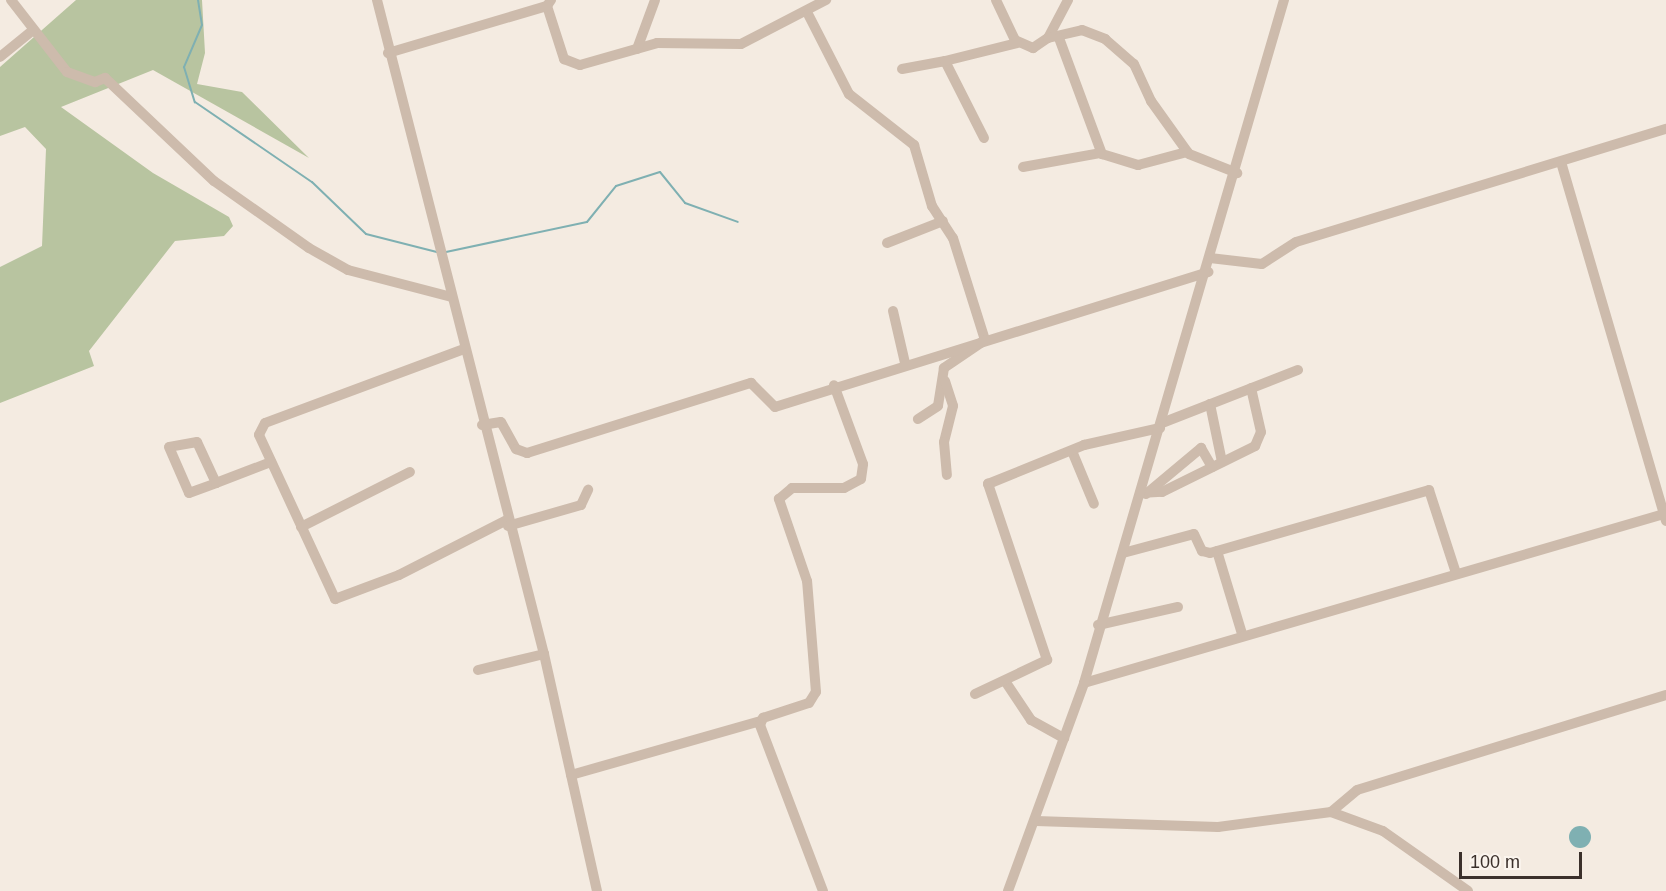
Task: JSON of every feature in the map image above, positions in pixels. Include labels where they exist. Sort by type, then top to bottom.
[{"type":"street","points":[[11,0],[67,72],[95,82],[105,78],[214,181],[318,254],[384,281],[452,297]]},
{"type":"street","points":[[377,0],[388,53],[438,248],[445,264],[482,425],[544,654],[597,891]]},
{"type":"street","points":[[637,50],[655,0]]},
{"type":"street","points":[[388,53],[549,3],[568,63],[637,50],[657,43],[741,44],[808,14],[826,0]]},
{"type":"street","points":[[996,0],[1017,43]]},
{"type":"street","points":[[1068,0],[1054,38],[1100,153]]},
{"type":"street","points":[[1008,891],[1036,821],[1084,683],[1098,625],[1143,493],[1161,425],[1208,272],[1210,258],[1237,173],[1284,0]]},
{"type":"street","points":[[808,14],[849,94],[914,145],[932,206],[943,222],[985,340]]},
{"type":"street","points":[[0,57],[33,30]]},
{"type":"street","points":[[902,69],[1017,43],[1033,48],[1054,38],[1089,31],[1128,57],[1187,152],[1237,173]]},
{"type":"street","points":[[945,61],[984,138]]},
{"type":"street","points":[[1210,258],[1262,264],[1296,242],[1666,129]]},
{"type":"street","points":[[1023,166],[1100,153],[1138,165],[1187,152]]},
{"type":"street","points":[[1084,683],[1242,634],[1456,573],[1665,518],[1561,162]]},
{"type":"street","points":[[887,243],[943,222]]},
{"type":"street","points":[[482,425],[501,422],[516,449],[527,453],[750,383],[759,386],[775,407],[904,363],[1208,272]]},
{"type":"street","points":[[893,311],[904,363]]},
{"type":"street","points":[[947,475],[944,442],[953,406],[945,381],[944,368],[985,340]]},
{"type":"street","points":[[464,349],[265,423],[260,435],[331,596],[338,600],[508,523],[581,504],[588,490]]},
{"type":"street","points":[[975,694],[1042,666],[1047,656],[988,484],[1072,451],[1161,425],[1298,370]]},
{"type":"street","points":[[918,419],[938,406],[945,381]]},
{"type":"street","points":[[571,775],[761,721],[809,703],[816,692],[807,581],[779,499],[792,488],[844,488],[861,479],[863,464],[834,385]]},
{"type":"street","points":[[1143,493],[1157,494],[1217,464],[1261,438],[1251,388]]},
{"type":"street","points":[[1210,404],[1217,464]]},
{"type":"street","points":[[216,483],[197,442],[169,447],[189,493],[216,483],[271,462]]},
{"type":"street","points":[[1143,493],[1201,448],[1217,464]]},
{"type":"street","points":[[1072,451],[1094,504]]},
{"type":"street","points":[[301,527],[410,472]]},
{"type":"street","points":[[1123,553],[1194,534],[1202,551],[1218,551],[1429,490],[1456,573]]},
{"type":"street","points":[[1218,551],[1242,634]]},
{"type":"street","points":[[1098,625],[1178,607]]},
{"type":"street","points":[[478,670],[544,654]]},
{"type":"street","points":[[1005,681],[1031,720],[1064,738]]},
{"type":"street","points":[[1331,812],[1357,790],[1666,695]]},
{"type":"street","points":[[761,721],[778,781],[823,891]]},
{"type":"street","points":[[1036,821],[1218,827],[1331,812],[1383,831],[1468,891]]},
{"type":"green space","points":[[76,0],[202,0],[205,53],[197,84],[242,92],[309,158],[153,70],[61,107],[153,173],[229,217],[233,226],[224,236],[175,241],[89,351],[94,366],[0,403],[0,267],[42,246],[46,149],[25,127],[0,136],[0,67]]},
{"type":"water","points":[[1580,826],[1588,829],[1591,837],[1588,845],[1580,848],[1572,845],[1569,837],[1572,829]]},
{"type":"waterway","points":[[198,0],[202,25],[184,67],[195,102],[312,182],[366,234],[437,252]]},
{"type":"waterway","points":[[446,252],[587,222],[616,186],[660,172],[685,203],[738,222]]}]
